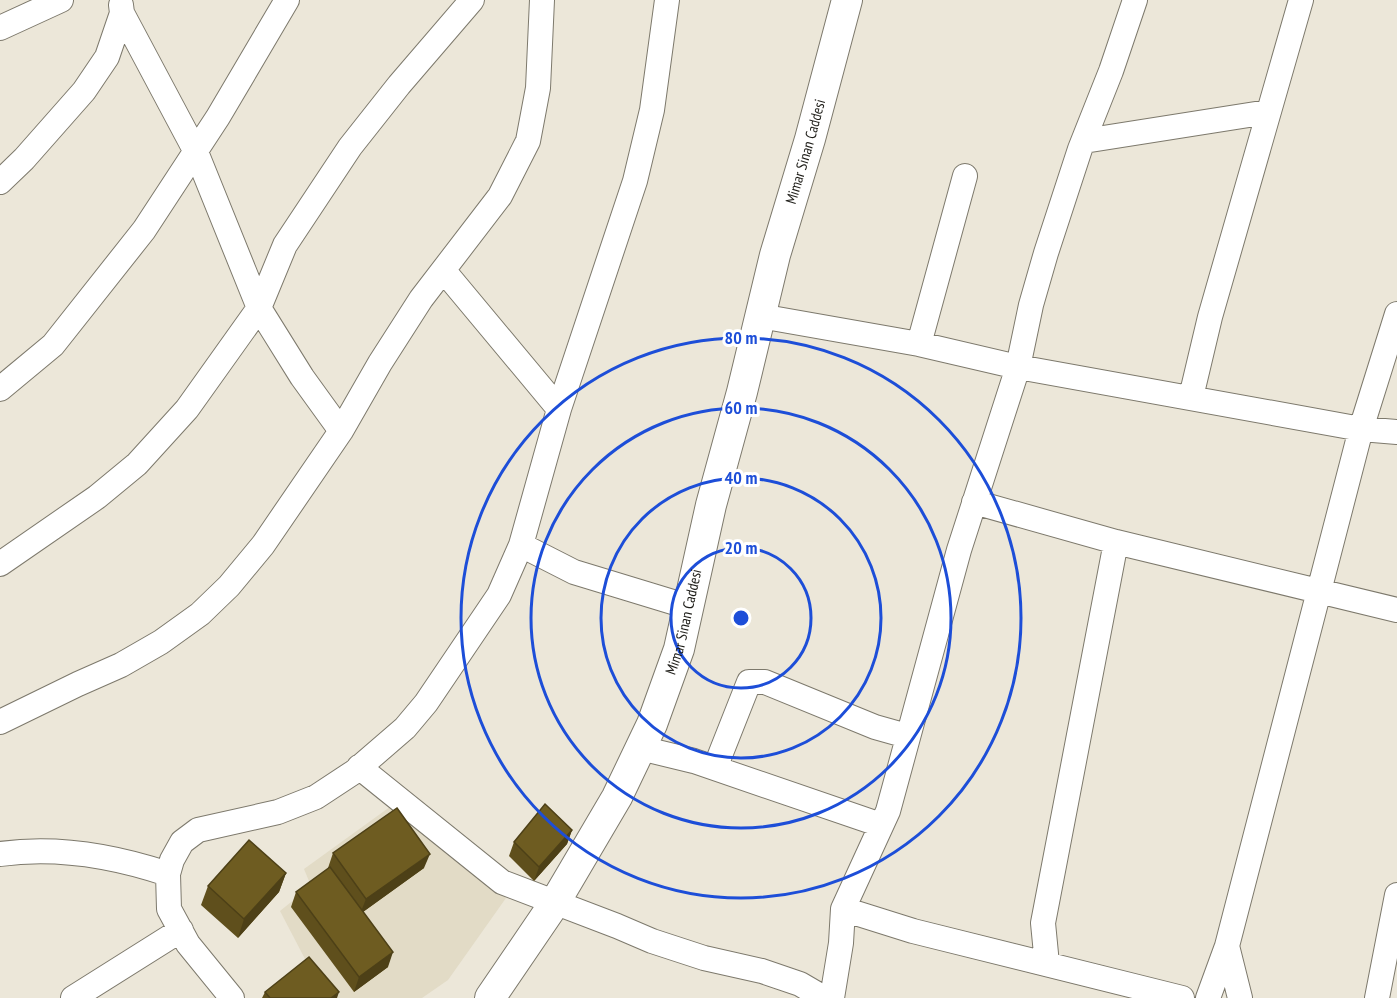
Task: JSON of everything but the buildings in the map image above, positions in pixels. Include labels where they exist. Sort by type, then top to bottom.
[{"type":"street","points":[[0,28],[61,0]]},
{"type":"street","points":[[0,389],[52,345],[144,230],[196,152],[287,0]]},
{"type":"street","points":[[0,564],[97,497],[136,464],[187,409],[259,308],[285,245],[350,147],[399,85],[472,0]]},
{"type":"street","points":[[0,722],[121,665],[160,642],[200,614],[229,586],[263,545],[341,431],[380,363],[421,299],[500,196],[528,141],[538,88],[542,0]]},
{"type":"street","points":[[232,998],[188,944],[169,909],[168,874],[172,860],[182,842],[198,830],[278,812],[316,797],[360,767],[405,728],[426,703],[500,595],[521,545],[559,409],[635,181],[652,110],[667,0]]},
{"type":"street","name":"Mimar Sinan Caddesi","points":[[499,994],[617,797],[652,723],[679,649],[711,506],[775,255],[810,139],[847,0]]},
{"type":"street","points":[[832,998],[841,943],[843,909],[888,811],[958,550],[1018,367],[1031,305],[1046,253],[1083,141],[1111,71],[1135,0]]},
{"type":"street","points":[[1191,397],[1210,317],[1301,0]]},
{"type":"street","points":[[121,6],[196,152],[259,308],[302,377],[341,431]]},
{"type":"street","points":[[0,182],[24,159],[84,91],[107,57],[121,6]]},
{"type":"street","points":[[1083,141],[1268,112]]},
{"type":"street","points":[[919,344],[965,176]]},
{"type":"street","points":[[444,271],[559,409]]},
{"type":"street","points":[[1208,998],[1227,946],[1317,592],[1361,429],[1397,314]]},
{"type":"street","points":[[760,316],[960,352],[1018,367],[1361,429],[1397,432]]},
{"type":"street","points":[[974,502],[1116,542],[1397,610]]},
{"type":"street","points":[[1047,964],[1043,922],[1116,542]]},
{"type":"street","points":[[521,545],[574,572],[689,607]]},
{"type":"street","points":[[715,768],[749,682],[765,682],[875,727],[907,736]]},
{"type":"street","points":[[640,748],[694,761],[881,825]]},
{"type":"street","points":[[360,767],[502,882],[662,945],[704,958],[762,971],[800,984],[824,998]]},
{"type":"street","points":[[0,854],[59,851],[130,861],[168,874]]},
{"type":"street","points":[[1377,998],[1397,895]]},
{"type":"street","points":[[843,909],[913,931],[1182,998]]},
{"type":"street","points":[[73,998],[180,930]]},
{"type":"street","points":[[1227,946],[1240,998]]},
{"type":"shaded area","points":[[394,804],[506,898],[448,980],[422,998],[328,998],[316,980],[280,911],[311,886],[304,869]]}]
